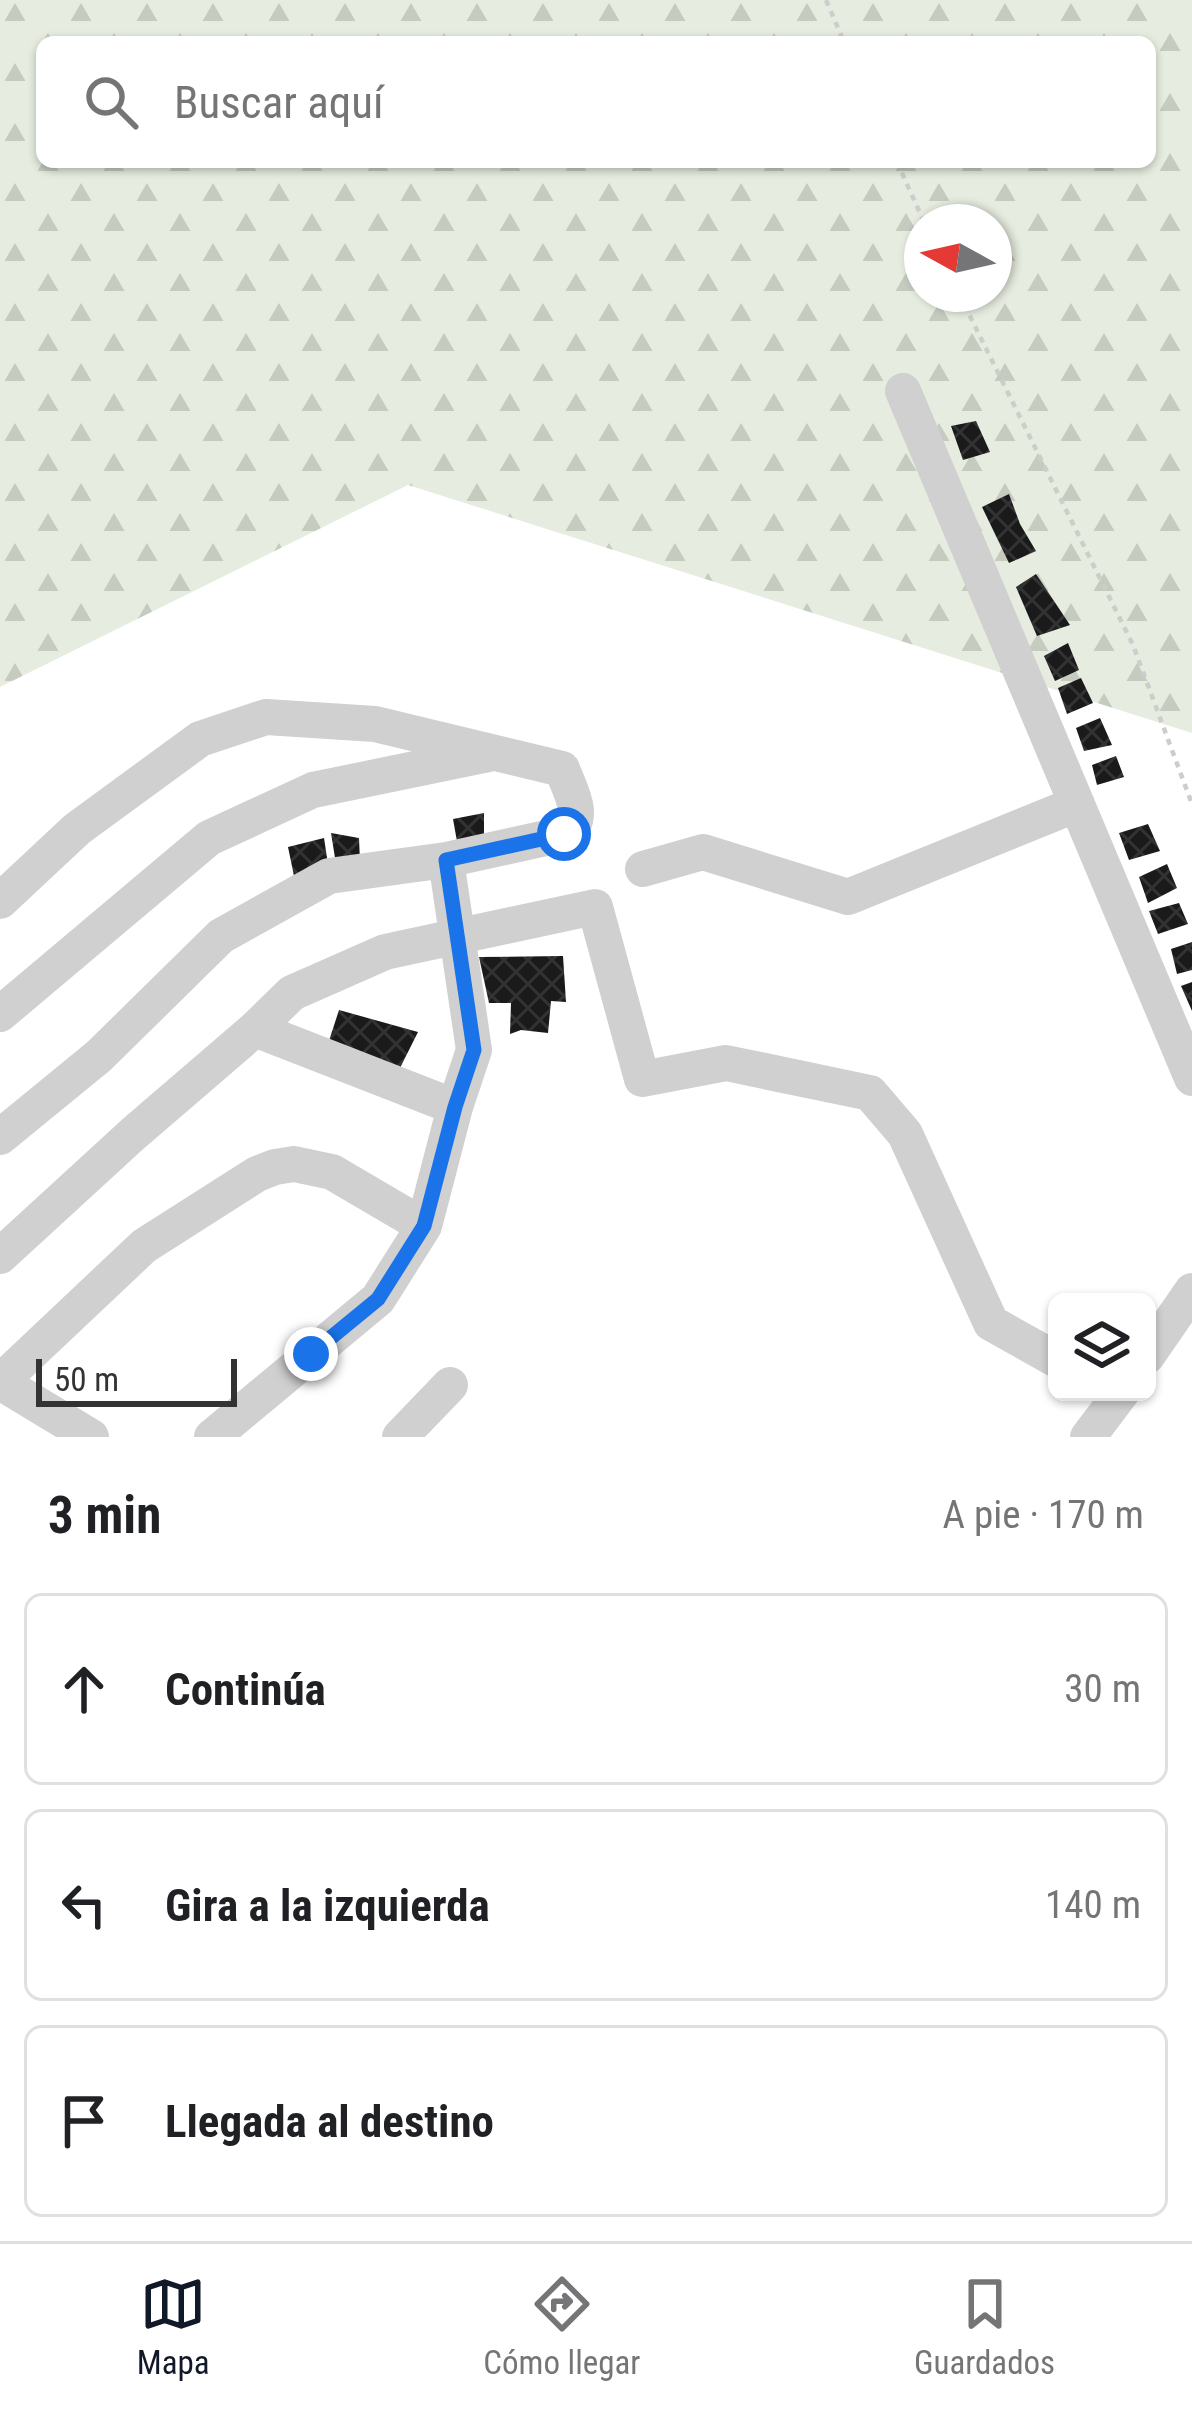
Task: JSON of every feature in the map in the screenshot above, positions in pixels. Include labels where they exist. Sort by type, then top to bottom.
[{"type":"street","points":[[903,391],[1192,1078]]},
{"type":"street","points":[[0,901],[77,829],[200,739],[266,717],[375,724],[562,769],[578,813],[574,826],[564,834],[446,860],[329,876],[221,936],[99,1056],[0,1137]]},
{"type":"street","points":[[0,1014],[209,838],[314,790],[498,752]]},
{"type":"street","points":[[644,869],[703,852],[848,897],[1077,804]]},
{"type":"street","points":[[212,1437],[378,1299],[424,1226],[474,1050],[446,860]]},
{"type":"street","points":[[0,1256],[292,993],[385,952],[596,907],[642,1079],[726,1063],[870,1093],[904,1133],[991,1323],[1048,1355]]},
{"type":"street","points":[[255,1029],[455,1107]]},
{"type":"street","points":[[91,1437],[0,1382],[144,1246],[222,1196],[275,1167],[313,1166],[349,1181],[424,1226]]},
{"type":"street","points":[[1156,1343],[1192,1291]]},
{"type":"street","points":[[400,1437],[450,1384]]},
{"type":"street","points":[[1088,1437],[1115,1401]]},
{"type":"path","points":[[826,0],[841,36]]},
{"type":"path","points":[[900,168],[916,204]]},
{"type":"path","points":[[968,312],[1133,645],[1192,803]]},
{"type":"green space","points":[[0,0],[1192,0],[1192,733],[408,485],[0,687]]},
{"type":"building","points":[[976,421],[990,452],[963,460],[951,426]]},
{"type":"building","points":[[1009,494],[1036,551],[1009,563],[982,507]]},
{"type":"building","points":[[1036,574],[1070,625],[1037,636],[1016,587]]},
{"type":"building","points":[[1068,643],[1079,670],[1055,681],[1044,656]]},
{"type":"building","points":[[1081,678],[1093,703],[1067,714],[1058,688]]},
{"type":"building","points":[[1100,718],[1112,745],[1084,751],[1076,728]]},
{"type":"building","points":[[1116,756],[1124,777],[1097,785],[1092,765]]},
{"type":"building","points":[[484,813],[484,841],[458,847],[453,819]]},
{"type":"building","points":[[1148,824],[1160,851],[1129,860],[1119,833]]},
{"type":"building","points":[[331,833],[359,838],[360,862],[336,864]]},
{"type":"building","points":[[324,838],[328,864],[294,876],[288,847]]},
{"type":"building","points":[[1167,864],[1177,888],[1148,903],[1139,877]]},
{"type":"building","points":[[1179,903],[1188,924],[1158,934],[1149,911]]},
{"type":"building","points":[[1192,942],[1192,970],[1177,974],[1171,949]]},
{"type":"building","points":[[563,956],[566,1002],[551,1001],[548,1033],[521,1030],[510,1034],[511,1003],[489,1003],[479,957]]},
{"type":"building","points":[[1192,982],[1192,1011],[1181,986]]},
{"type":"building","points":[[339,1010],[418,1032],[396,1076],[327,1047]]},
{"type":"route","points":[[311,1354],[378,1299],[424,1226],[474,1050],[446,860],[564,834]]}]
